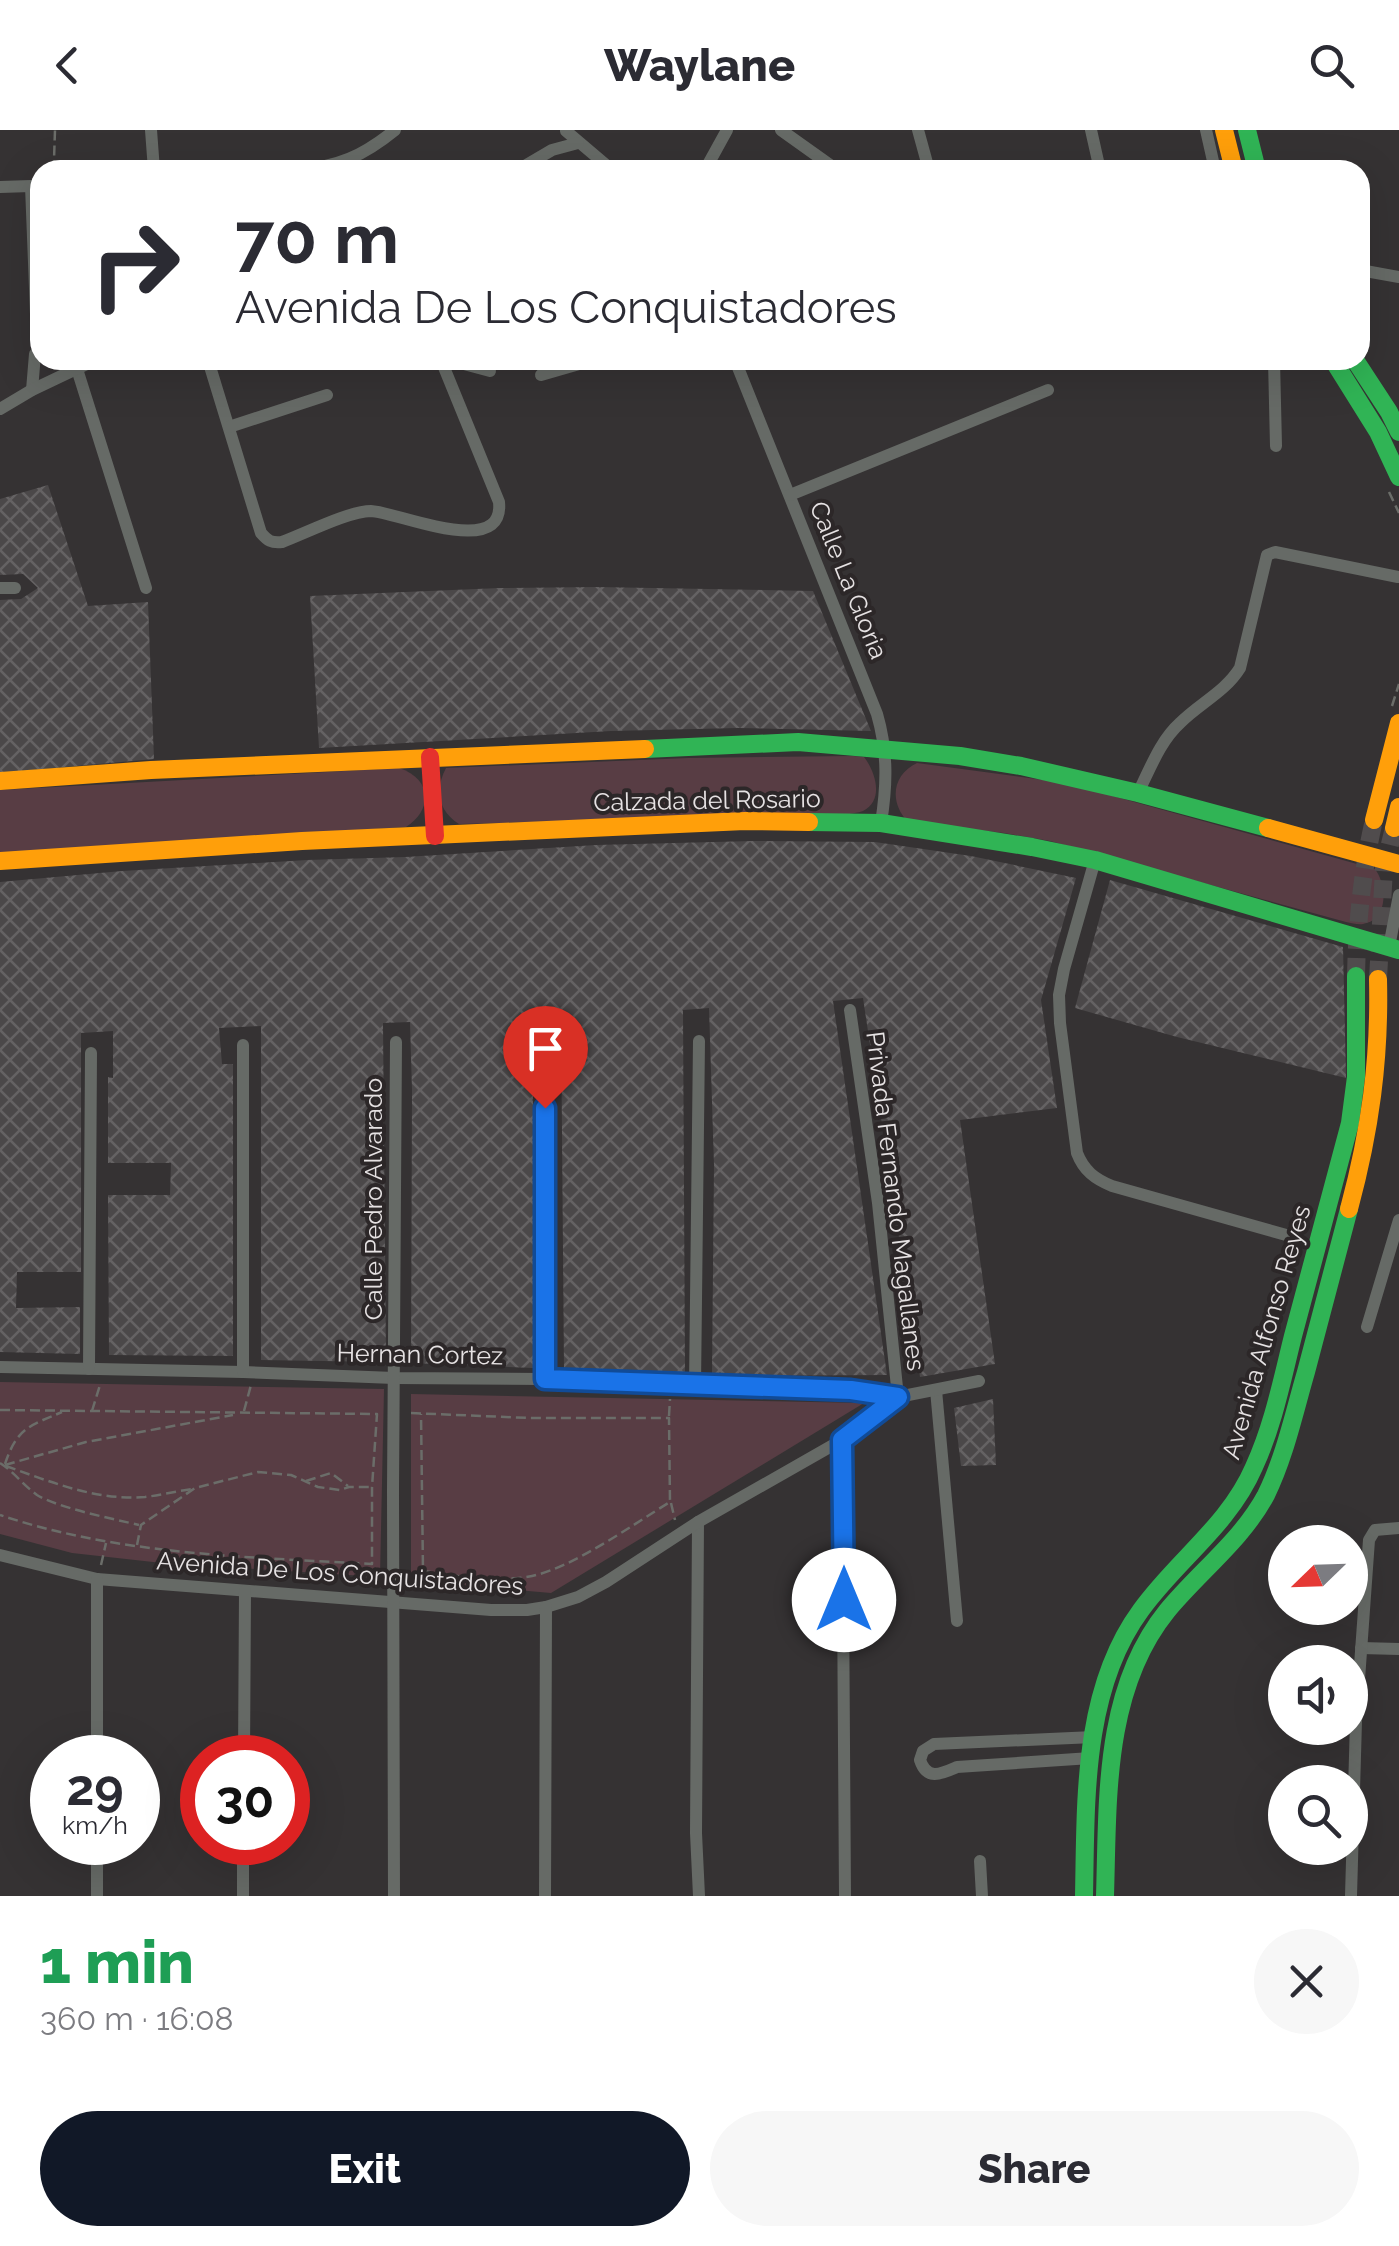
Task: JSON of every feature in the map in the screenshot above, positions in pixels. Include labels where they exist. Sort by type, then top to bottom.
[{"type":"street","points":[[152,130],[154,160]]},
{"type":"street","points":[[350,160],[395,130]]},
{"type":"street","points":[[711,160],[727,130]]},
{"type":"street","points":[[781,130],[823,160]]},
{"type":"street","points":[[918,130],[926,160]]},
{"type":"street","points":[[1091,130],[1098,160]]},
{"type":"street","points":[[1206,130],[1213,160]]},
{"type":"street","points":[[1224,130],[1232,160]]},
{"type":"street","points":[[1246,130],[1254,160]]},
{"type":"street","points":[[566,132],[599,160]]},
{"type":"street","points":[[535,160],[552,150],[578,143]]},
{"type":"street","points":[[0,186],[30,186]]},
{"type":"street","points":[[1370,271],[1398,273]]},
{"type":"street","points":[[32,390],[34,370]]},
{"type":"street","points":[[0,409],[77,370],[146,588]]},
{"type":"street","points":[[211,370],[261,533],[267,541],[282,542],[371,511],[472,532],[492,524],[500,512],[499,502],[449,370]]},
{"type":"street","points":[[486,370],[490,371]]},
{"type":"street","points":[[541,375],[558,370]]},
{"type":"street","name":"Calle La Gloria","points":[[739,370],[883,733],[887,777],[881,824]]},
{"type":"street","points":[[1274,370],[1276,446]]},
{"type":"street","points":[[1339,370],[1399,477]]},
{"type":"street","points":[[1362,370],[1399,432]]},
{"type":"street","points":[[790,495],[1048,390]]},
{"type":"street","points":[[229,426],[327,396]]},
{"type":"street","points":[[1138,793],[1179,723],[1232,680],[1240,668],[1265,558],[1271,553],[1398,577]]},
{"type":"street","points":[[0,588],[16,588]]},
{"type":"street","points":[[1374,820],[1399,723]]},
{"type":"street","name":"Calzada del Rosario","points":[[0,781],[151,770],[798,742],[960,756],[1021,766],[1138,793],[1399,864]]},
{"type":"street","points":[[430,757],[434,836]]},
{"type":"street","points":[[1394,828],[1399,808]]},
{"type":"street","name":"Calzada del Rosario","points":[[0,861],[282,842],[744,821],[881,824],[1032,846],[1095,860],[1394,948]]},
{"type":"street","points":[[1095,860],[1058,995],[1081,1165],[1112,1186],[1298,1238]]},
{"type":"street","points":[[1394,948],[1399,895]]},
{"type":"street","name":"Avenida Alfonso Reyes","points":[[1084,1896],[1091,1758],[1098,1713],[1118,1651],[1137,1615],[1238,1499],[1268,1432],[1350,1122],[1356,1078],[1356,976]]},
{"type":"street","name":"Avenida Alfonso Reyes","points":[[1106,1896],[1114,1749],[1132,1673],[1154,1628],[1256,1511],[1284,1448],[1359,1172],[1371,1114],[1379,1023],[1378,978]]},
{"type":"street","name":"Privada Fernando Magallanes","points":[[850,1010],[878,1203],[898,1397]]},
{"type":"street","points":[[545,1030],[545,1379]]},
{"type":"street","points":[[695,1386],[699,1041]]},
{"type":"street","name":"Calle Pedro Alvarado","points":[[394,1896],[396,1042]]},
{"type":"street","points":[[243,1045],[249,1372]]},
{"type":"street","points":[[89,1369],[92,1053]]},
{"type":"street","points":[[1367,1327],[1399,1220]]},
{"type":"street","name":"Hernan Cortez","points":[[0,1368],[671,1383],[851,1390],[898,1397]]},
{"type":"street","name":"Avenida De Los Conquistadores","points":[[0,1555],[98,1579],[490,1610],[546,1607],[606,1582],[698,1522],[842,1440],[898,1397],[980,1381]]},
{"type":"street","points":[[936,1390],[957,1621]]},
{"type":"street","points":[[842,1440],[846,1896]]},
{"type":"street","points":[[698,1522],[699,1896]]},
{"type":"street","points":[[1361,1645],[1369,1540],[1376,1530],[1399,1528]]},
{"type":"street","points":[[97,1735],[98,1579]]},
{"type":"street","points":[[244,1591],[244,1735]]},
{"type":"street","points":[[545,1896],[546,1607]]},
{"type":"street","points":[[1368,1648],[1399,1649]]},
{"type":"street","points":[[1091,1758],[957,1767],[938,1775],[925,1771],[920,1760],[934,1744],[1094,1737]]},
{"type":"street","points":[[1351,1896],[1357,1745]]},
{"type":"street","points":[[980,1861],[982,1896]]},
{"type":"street","points":[[97,1865],[97,1896]]},
{"type":"street","points":[[243,1896],[244,1865]]},
{"type":"path","points":[[54,130],[54,160]]},
{"type":"path","points":[[92,1412],[105,1369]]},
{"type":"path","points":[[243,1413],[249,1372]]},
{"type":"path","points":[[671,1383],[670,1502],[679,1534]]},
{"type":"path","points":[[0,1410],[377,1414],[372,1564],[242,1557],[106,1542],[0,1514]]},
{"type":"path","points":[[2,1464],[13,1440],[33,1424],[63,1412]]},
{"type":"path","points":[[2,1464],[86,1442],[243,1413]]},
{"type":"path","points":[[411,1413],[669,1418]]},
{"type":"path","points":[[422,1414],[423,1571],[479,1579],[529,1576],[559,1568],[670,1502]]},
{"type":"path","points":[[2,1464],[92,1494],[145,1497],[258,1472],[291,1475],[318,1488],[372,1487]]},
{"type":"path","points":[[2,1464],[42,1498],[141,1525]]},
{"type":"path","points":[[306,1482],[331,1474],[349,1487]]},
{"type":"path","points":[[137,1546],[141,1525],[195,1488]]},
{"type":"path","points":[[98,1579],[106,1542]]},
{"type":"path","points":[[242,1557],[244,1591]]},
{"type":"shaded area","points":[[864,757],[868,763],[876,793],[870,806],[846,815],[459,824],[446,812],[440,799],[446,768]]},
{"type":"shaded area","points":[[917,763],[1066,783],[1375,869],[1382,884],[1381,909],[1371,921],[1355,924],[1050,841],[908,822],[898,806],[896,790],[902,774]]},
{"type":"shaded area","points":[[399,768],[418,779],[425,794],[421,812],[406,827],[0,853],[0,790]]},
{"type":"shaded area","points":[[0,1382],[384,1389],[380,1577],[72,1553],[0,1534]]},
{"type":"shaded area","points":[[411,1394],[864,1403],[551,1593],[411,1581]]},
{"type":"building","points":[[48,485],[88,606],[148,602],[154,759],[0,773],[0,600],[21,599],[38,588],[23,574],[0,575],[0,499]]},
{"type":"building","points":[[596,587],[813,591],[871,731],[611,731],[319,748],[310,596]]},
{"type":"building","points":[[753,841],[875,842],[971,856],[1076,878],[1041,1000],[1057,1108],[960,1120],[995,1364],[920,1377],[863,998],[833,1001],[887,1375],[712,1376],[714,1165],[709,1008],[683,1010],[685,1373],[564,1370],[561,1015],[527,1016],[527,1047],[533,1047],[533,1368],[411,1363],[410,1022],[383,1023],[386,1362],[261,1360],[261,1026],[219,1028],[222,1064],[233,1064],[233,1356],[109,1355],[108,1195],[170,1195],[171,1163],[108,1163],[108,1077],[113,1078],[113,1031],[81,1033],[81,1272],[17,1272],[16,1308],[80,1307],[80,1354],[0,1352],[0,882],[307,860]]},
{"type":"building","points":[[1110,880],[1343,947],[1346,1078],[1075,1008]]},
{"type":"building","points":[[993,1399],[996,1465],[961,1466],[954,1408]]},
{"type":"tunnel","points":[[1356,976],[1361,898],[1374,820]]},
{"type":"tunnel","points":[[1378,979],[1384,868],[1394,828]]},
{"type":"traffic: fast","points":[[1247,130],[1254,160]]},
{"type":"traffic: fast","points":[[1339,370],[1378,432],[1399,477]]},
{"type":"traffic: fast","points":[[1362,370],[1399,432]]},
{"type":"traffic: fast","points":[[645,749],[798,742],[960,756],[1138,793],[1268,828]]},
{"type":"traffic: fast","points":[[809,822],[881,823],[1095,860],[1399,950]]},
{"type":"traffic: fast","points":[[1084,1896],[1087,1785],[1107,1675],[1141,1610],[1231,1507],[1261,1451],[1272,1419],[1350,1123],[1356,1077],[1356,976]]},
{"type":"traffic: fast","points":[[1105,1896],[1113,1747],[1131,1675],[1146,1642],[1167,1611],[1233,1541],[1266,1495],[1289,1434],[1349,1209]]},
{"type":"traffic: slow","points":[[1224,130],[1232,160]]},
{"type":"traffic: slow","points":[[1374,820],[1399,723]]},
{"type":"traffic: slow","points":[[0,781],[151,770],[645,749]]},
{"type":"traffic: slow","points":[[1394,828],[1399,807]]},
{"type":"traffic: slow","points":[[0,861],[302,841],[745,821],[809,822]]},
{"type":"traffic: slow","points":[[1268,828],[1399,864]]},
{"type":"traffic: slow","points":[[1349,1209],[1372,1095],[1378,979]]},
{"type":"traffic: jam","points":[[430,757],[435,836]]},
{"type":"route","points":[[545,1108],[545,1379],[851,1390],[898,1397],[842,1440],[844,1600]]}]
